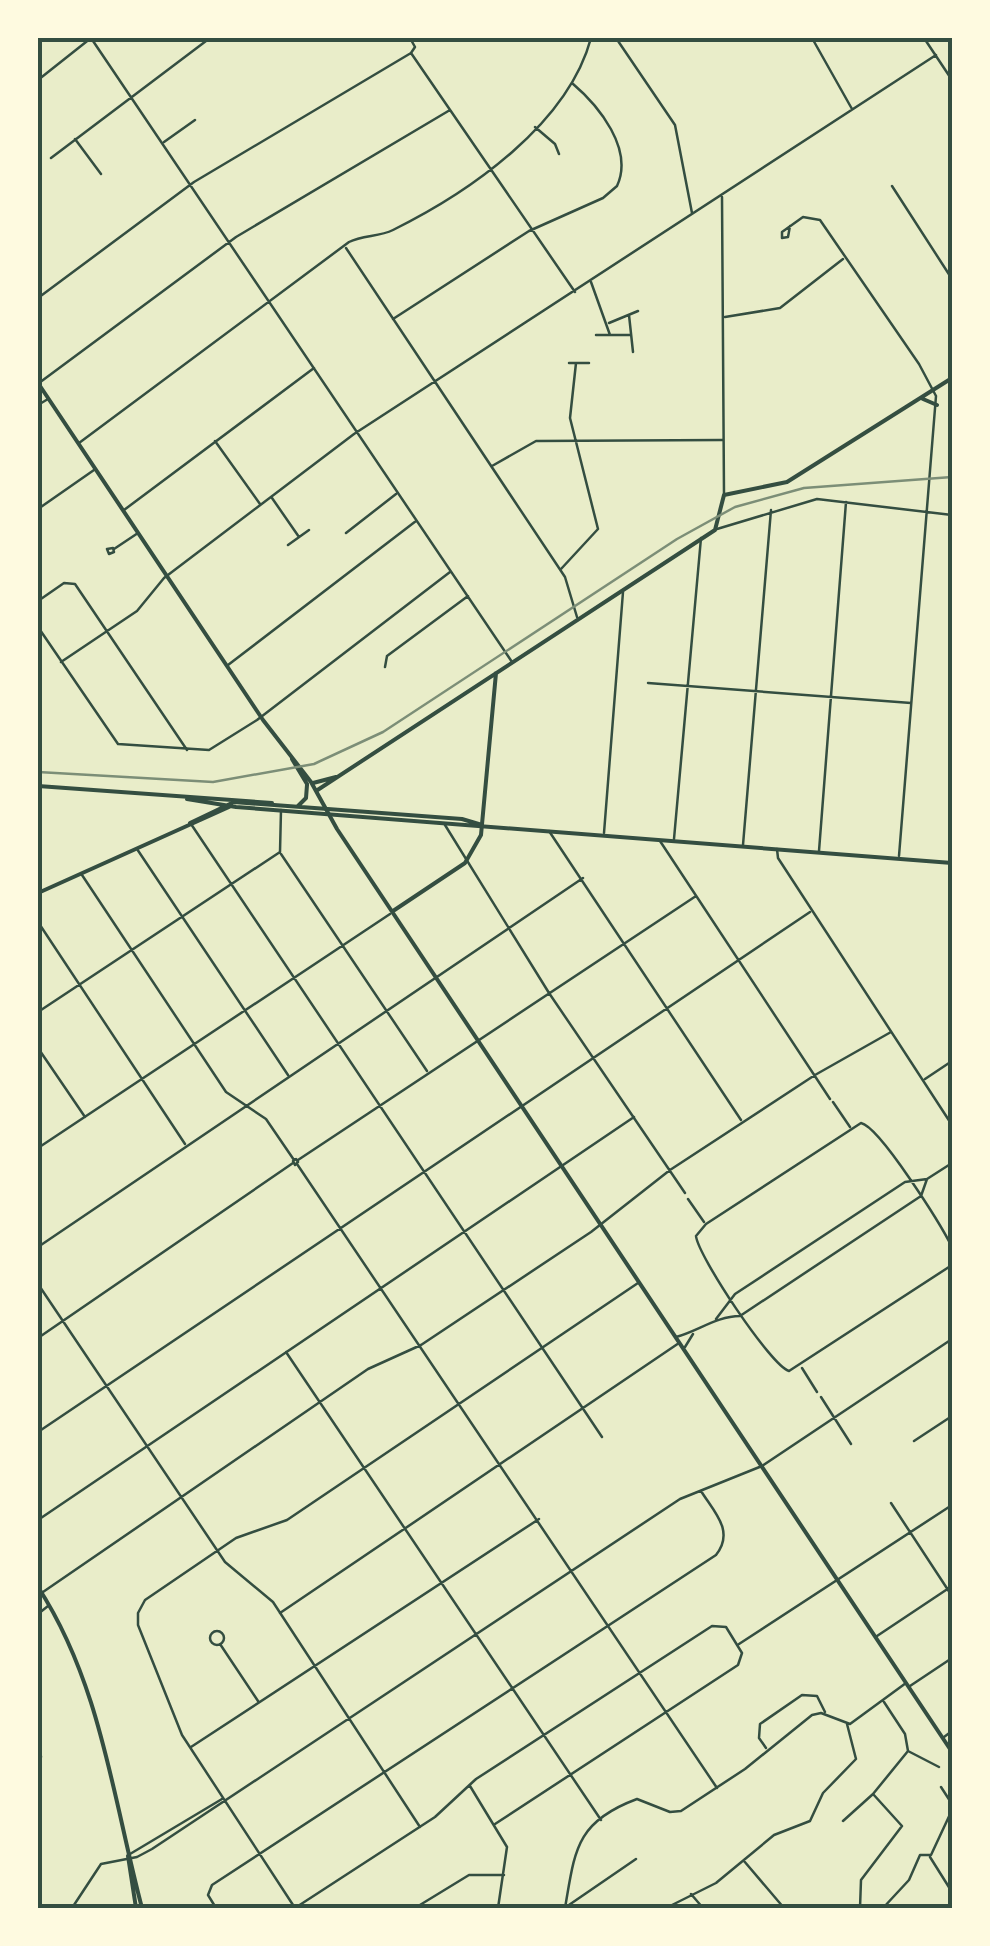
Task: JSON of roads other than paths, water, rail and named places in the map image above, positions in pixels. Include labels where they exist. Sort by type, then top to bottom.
[{"type":"main road","points":[[315,791],[715,530],[724,496],[787,482],[952,378]]},
{"type":"main road","points":[[38,384],[315,791],[952,1752]]},
{"type":"main road","points":[[918,400],[936,405]]},
{"type":"main road","points":[[393,912],[465,863],[482,825],[496,672]]},
{"type":"main road","points":[[309,784],[321,784],[341,775]]},
{"type":"main road","points":[[297,806],[307,797],[309,784]]},
{"type":"main road","points":[[38,786],[281,808]]},
{"type":"main road","points":[[188,799],[230,806],[297,806],[445,824],[952,863]]},
{"type":"main road","points":[[202,802],[206,813]]},
{"type":"main road","points":[[190,823],[223,805],[476,820],[482,825]]},
{"type":"main road","points":[[38,894],[230,806]]},
{"type":"main road","points":[[38,1587],[70,1640],[88,1684],[138,1907]]},
{"type":"street","points":[[38,80],[91,38],[512,662]]},
{"type":"street","points":[[52,158],[210,38]]},
{"type":"street","points":[[38,298],[190,184],[411,53],[416,48],[410,38]]},
{"type":"street","points":[[78,444],[344,246],[390,232],[492,171],[572,83],[591,38]]},
{"type":"street","points":[[616,38],[675,125],[692,215]]},
{"type":"street","points":[[812,38],[853,110]]},
{"type":"street","points":[[924,38],[952,80]]},
{"type":"street","points":[[411,53],[575,292]]},
{"type":"street","points":[[61,662],[137,610],[166,576],[358,433],[936,55]]},
{"type":"street","points":[[392,320],[532,230],[604,198],[620,180],[610,129],[590,99],[572,83]]},
{"type":"street","points":[[38,384],[230,242],[450,110]]},
{"type":"street","points":[[162,142],[195,120]]},
{"type":"street","points":[[534,127],[555,144],[559,154]]},
{"type":"street","points":[[75,139],[101,174]]},
{"type":"street","points":[[892,186],[952,279]]},
{"type":"street","points":[[721,197],[724,496]]},
{"type":"street","points":[[790,226],[813,216],[934,390],[929,512],[899,859]]},
{"type":"street","points":[[344,246],[560,570],[578,618]]},
{"type":"street","points":[[724,317],[780,308],[844,259]]},
{"type":"street","points":[[590,281],[610,336]]},
{"type":"street","points":[[608,324],[638,311]]},
{"type":"street","points":[[629,315],[633,352]]},
{"type":"street","points":[[596,336],[633,336]]},
{"type":"street","points":[[569,362],[588,363]]},
{"type":"street","points":[[560,570],[598,529],[570,418],[576,363]]},
{"type":"street","points":[[123,510],[314,368]]},
{"type":"street","points":[[38,404],[48,399]]},
{"type":"street","points":[[491,467],[532,442],[723,440]]},
{"type":"street","points":[[215,441],[260,505]]},
{"type":"street","points":[[38,509],[95,470]]},
{"type":"street","points":[[346,532],[398,492]]},
{"type":"street","points":[[272,497],[299,536]]},
{"type":"street","points":[[715,530],[817,499],[952,515]]},
{"type":"street","points":[[818,852],[846,502]]},
{"type":"street","points":[[743,846],[771,510]]},
{"type":"street","points":[[227,666],[417,520]]},
{"type":"street","points":[[288,545],[309,530]]},
{"type":"street","points":[[114,549],[138,533]]},
{"type":"street","points":[[673,840],[701,538]]},
{"type":"street","points":[[690,545],[698,554]]},
{"type":"street","points":[[38,627],[118,744],[210,750],[452,571]]},
{"type":"street","points":[[38,601],[72,583],[188,751]]},
{"type":"street","points":[[604,835],[623,588]]},
{"type":"street","points":[[385,667],[387,656],[468,596]]},
{"type":"street","points":[[648,683],[913,704]]},
{"type":"street","points":[[173,750],[179,740]]},
{"type":"street","points":[[281,808],[280,852],[429,1073]]},
{"type":"street","points":[[190,823],[602,1437]]},
{"type":"street","points":[[445,824],[465,863],[548,993],[684,1193]]},
{"type":"street","points":[[548,830],[743,1122]]},
{"type":"street","points":[[658,839],[851,1128]]},
{"type":"street","points":[[136,848],[289,1076]]},
{"type":"street","points":[[777,849],[778,858],[810,912],[952,1125]]},
{"type":"street","points":[[38,1012],[280,852]]},
{"type":"street","points":[[81,873],[226,1092],[266,1118],[717,1788]]},
{"type":"street","points":[[38,1247],[582,878]]},
{"type":"street","points":[[38,1338],[696,896]]},
{"type":"street","points":[[38,1148],[393,912]]},
{"type":"street","points":[[38,1432],[810,912]]},
{"type":"street","points":[[38,922],[186,1145]]},
{"type":"street","points":[[42,1593],[375,1365],[421,1345],[503,1290],[670,1170],[815,1074],[891,1032]]},
{"type":"street","points":[[38,1048],[85,1116]]},
{"type":"street","points":[[924,1080],[952,1062]]},
{"type":"street","points":[[38,1520],[634,1117]]},
{"type":"street","points":[[952,1247],[872,1127],[860,1123],[706,1224],[696,1240],[740,1316],[777,1366],[789,1371],[801,1367],[952,1265]]},
{"type":"street","points":[[716,1320],[729,1300],[910,1180],[927,1180],[952,1163]]},
{"type":"street","points":[[280,1612],[678,1340],[716,1320],[740,1316],[921,1196],[927,1180]]},
{"type":"street","points":[[688,1199],[706,1224]]},
{"type":"street","points":[[496,1824],[738,1665],[743,1657],[726,1628],[715,1624],[544,1735],[469,1785],[420,1827],[295,1908],[172,1716],[138,1624],[138,1612],[145,1600],[218,1551],[241,1536],[288,1520],[640,1282]]},
{"type":"street","points":[[38,1284],[233,1572],[265,1593],[280,1612],[420,1827]]},
{"type":"street","points":[[684,1348],[693,1334]]},
{"type":"street","points":[[72,1908],[95,1870],[128,1856],[223,1799],[700,1490],[762,1466],[952,1339]]},
{"type":"street","points":[[286,1350],[600,1820]]},
{"type":"street","points":[[801,1367],[818,1392]]},
{"type":"street","points":[[821,1397],[852,1444]]},
{"type":"street","points":[[914,1441],[952,1416]]},
{"type":"street","points":[[216,1908],[208,1895],[211,1886],[721,1549],[723,1526],[700,1490]]},
{"type":"street","points":[[891,1503],[950,1587],[952,1596]]},
{"type":"street","points":[[738,1645],[952,1504]]},
{"type":"street","points":[[190,1748],[539,1519]]},
{"type":"street","points":[[876,1636],[950,1587]]},
{"type":"street","points":[[38,1614],[49,1605]]},
{"type":"street","points":[[220,1644],[258,1702]]},
{"type":"street","points":[[847,1724],[952,1658]]},
{"type":"street","points":[[767,1749],[759,1738],[760,1724],[802,1695],[817,1696],[825,1714]]},
{"type":"street","points":[[842,1821],[873,1794],[908,1750],[905,1734],[883,1701]]},
{"type":"street","points":[[565,1908],[580,1838],[600,1820],[637,1799],[670,1812],[681,1811],[808,1717],[825,1714],[847,1724]]},
{"type":"street","points":[[666,1908],[690,1892],[716,1882],[774,1835],[801,1827],[813,1818],[824,1793],[856,1760],[847,1724]]},
{"type":"street","points":[[943,1738],[952,1731]]},
{"type":"street","points":[[38,1738],[42,1757]]},
{"type":"street","points":[[908,1750],[938,1767]]},
{"type":"street","points":[[469,1785],[507,1847],[498,1908]]},
{"type":"street","points":[[930,1856],[952,1807],[941,1787]]},
{"type":"street","points":[[860,1908],[861,1880],[902,1826],[873,1794]]},
{"type":"street","points":[[128,1856],[137,1858],[223,1799]]},
{"type":"street","points":[[186,1819],[190,1825]]},
{"type":"street","points":[[160,1836],[164,1841]]},
{"type":"street","points":[[883,1908],[909,1880],[920,1855],[930,1856]]},
{"type":"street","points":[[930,1856],[952,1892]]},
{"type":"street","points":[[565,1908],[636,1859]]},
{"type":"street","points":[[743,1860],[784,1908]]},
{"type":"street","points":[[415,1908],[469,1875],[504,1875]]},
{"type":"street","points":[[568,1889],[581,1897]]},
{"type":"street","points":[[690,1892],[703,1908]]},
{"type":"railway","points":[[38,772],[213,782],[314,764],[383,732],[677,539],[735,507],[804,488],[952,477]]}]
